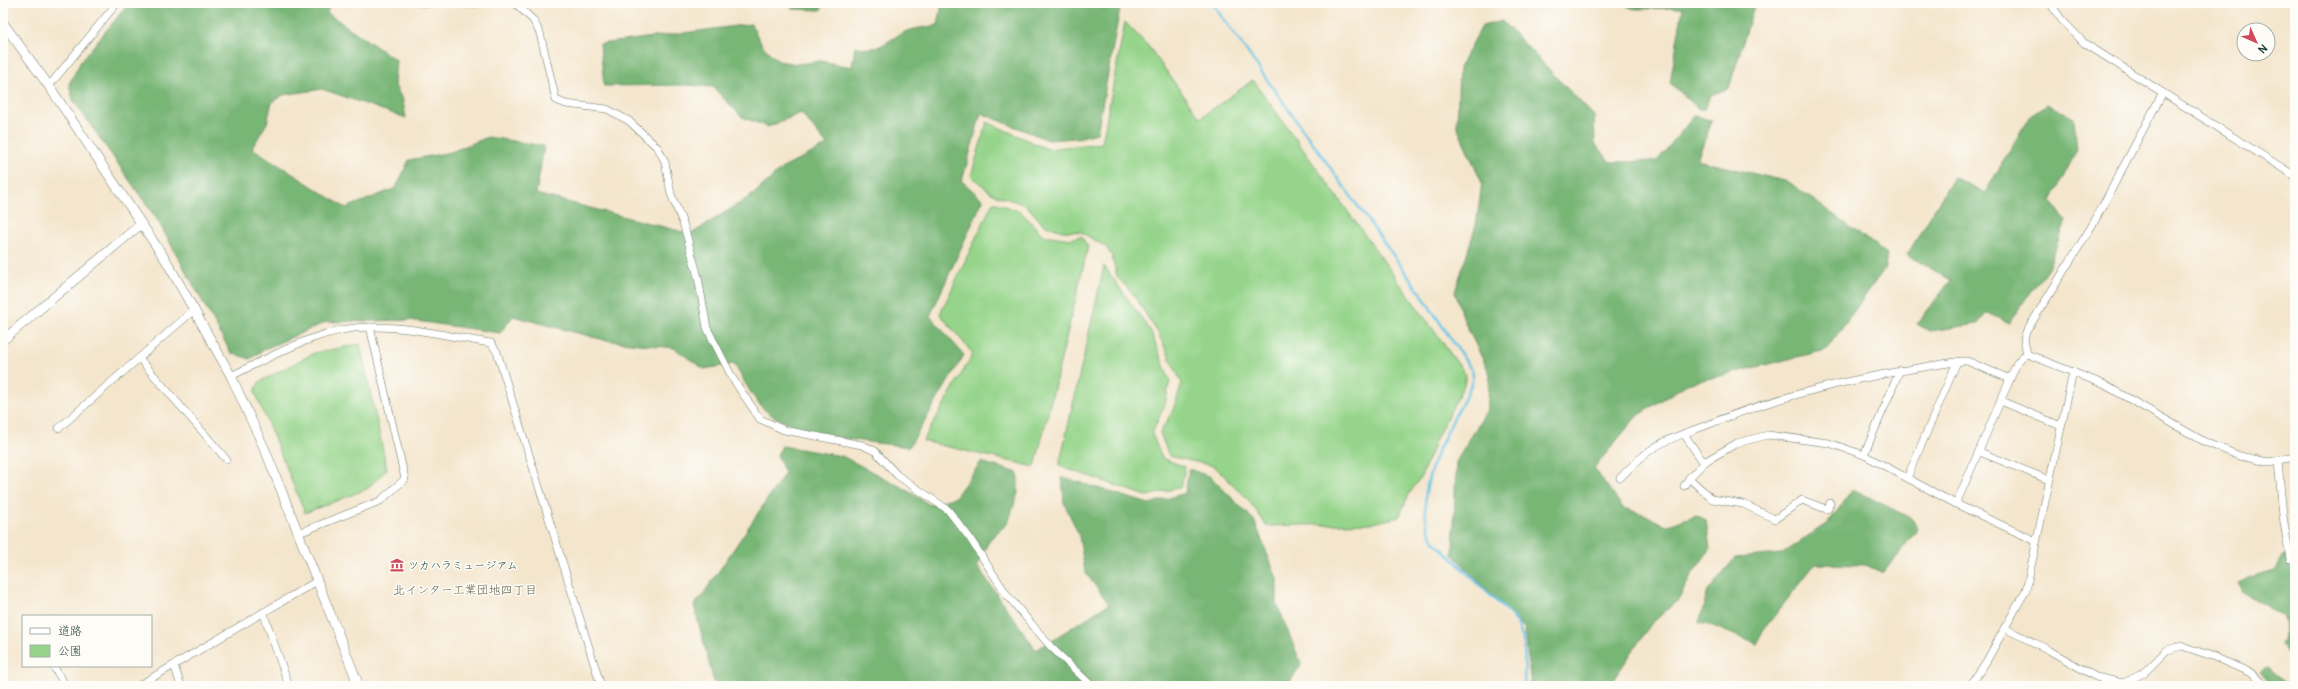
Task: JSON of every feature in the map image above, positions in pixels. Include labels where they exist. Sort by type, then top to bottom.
[{"type":"street","points":[[49,86],[117,3]]},
{"type":"street","points":[[515,3],[533,20],[540,33],[556,100],[566,104],[607,109],[629,121],[658,148],[665,162],[671,194],[684,226],[698,277],[706,328],[733,378],[760,419],[784,430],[862,445],[875,452],[897,475],[948,510],[969,537],[1007,595],[1051,647],[1092,686]]},
{"type":"street","points":[[2050,3],[2061,20],[2084,43],[2162,94],[2295,176]]},
{"type":"street","points":[[3,23],[49,86],[141,224],[195,309],[231,376],[266,452],[359,686]]},
{"type":"street","points":[[2027,354],[2024,340],[2026,332],[2093,224],[2162,94]]},
{"type":"street","points":[[3,340],[141,224]]},
{"type":"street","points":[[59,428],[195,309]]},
{"type":"street","points":[[231,376],[310,339],[348,329],[370,327],[398,328],[491,343],[497,352],[601,686]]},
{"type":"street","points":[[299,533],[380,501],[405,479],[370,327]]},
{"type":"street","points":[[2027,354],[2103,384],[2205,442],[2249,459],[2278,461],[2295,457]]},
{"type":"street","points":[[1956,504],[1980,452],[2010,379],[2022,357],[2027,354]]},
{"type":"street","points":[[138,358],[226,459]]},
{"type":"street","points":[[1620,478],[1652,449],[1684,434],[1739,412],[1845,382],[1900,370],[1967,361],[2010,379]]},
{"type":"street","points":[[1907,478],[1957,362]]},
{"type":"street","points":[[1864,455],[1900,370]]},
{"type":"street","points":[[1970,686],[2026,590],[2073,372]]},
{"type":"street","points":[[2001,401],[2061,426]]},
{"type":"street","points":[[1684,434],[1697,453],[1706,461]]},
{"type":"street","points":[[1684,486],[1689,478],[1706,461],[1738,443],[1768,435],[1829,443],[1864,455],[1956,504],[2036,541]]},
{"type":"street","points":[[1980,452],[2049,480]]},
{"type":"street","points":[[2278,461],[2283,516],[2290,560]]},
{"type":"street","points":[[1689,478],[1712,499],[1743,504],[1772,519],[1775,519],[1802,500],[1826,509],[1828,509],[1830,503]]},
{"type":"street","points":[[138,686],[317,581]]},
{"type":"street","points":[[263,612],[289,686]]},
{"type":"street","points":[[2004,628],[2045,648],[2096,677],[2123,683],[2144,674],[2167,650],[2182,646],[2212,656],[2251,673],[2265,686]]},
{"type":"street","points":[[174,665],[182,686]]},
{"type":"street","points":[[54,667],[66,686]]},
{"type":"green space","points":[[129,3],[330,3],[327,13],[396,60],[394,84],[403,101],[406,118],[322,89],[283,95],[272,102],[267,123],[252,148],[346,208],[396,188],[409,160],[451,152],[488,137],[544,146],[536,194],[691,234],[754,194],[781,169],[827,145],[801,113],[768,127],[742,117],[713,87],[688,85],[604,86],[600,44],[751,24],[762,45],[778,61],[798,64],[821,61],[852,67],[855,46],[864,48],[877,47],[907,31],[938,25],[942,3],[1121,3],[1097,133],[1077,138],[1048,140],[981,113],[962,181],[983,200],[930,316],[964,355],[909,447],[828,436],[787,423],[771,414],[758,403],[734,364],[704,369],[674,348],[604,340],[513,316],[500,333],[409,320],[326,322],[265,349],[250,359],[231,353],[158,221],[73,100],[69,84],[81,61]]},
{"type":"green space","points":[[392,3],[485,3],[484,6]]},
{"type":"green space","points":[[791,3],[823,3],[821,10],[792,9]]},
{"type":"green space","points":[[1616,3],[1755,3],[1729,88],[1711,95],[1704,109],[1699,109],[1670,83],[1683,8],[1635,9]]},
{"type":"green space","points":[[1502,21],[1594,116],[1595,143],[1610,162],[1657,161],[1695,115],[1712,121],[1697,160],[1789,182],[1887,254],[1885,268],[1826,350],[1687,384],[1637,416],[1594,468],[1623,508],[1646,515],[1666,526],[1696,515],[1706,520],[1710,549],[1691,576],[1679,599],[1651,624],[1609,686],[1531,686],[1525,629],[1453,555],[1456,462],[1487,410],[1490,374],[1465,323],[1455,292],[1476,225],[1482,183],[1457,127],[1459,68],[1482,26]]},
{"type":"green space","points":[[1125,22],[1149,47],[1200,118],[1253,80],[1466,375],[1464,385],[1437,437],[1421,477],[1409,494],[1399,517],[1373,523],[1267,526],[1247,498],[1214,466],[1169,456],[1160,433],[1173,410],[1182,383],[1158,333],[1132,293],[1117,277],[1112,256],[1106,247],[1081,232],[1062,231],[1043,224],[1026,205],[993,194],[971,176],[987,122],[1047,149],[1102,143]]},
{"type":"green space","points":[[2047,104],[2074,118],[2077,150],[2051,201],[2066,221],[2049,266],[2009,323],[1986,312],[1978,324],[1929,331],[1917,324],[1951,280],[1907,255],[1954,177],[1985,193],[2029,117]]},
{"type":"green space","points":[[993,202],[1020,211],[1043,235],[1071,239],[1081,236],[1088,247],[1035,467],[923,441],[973,354],[940,314]]},
{"type":"green space","points":[[1104,266],[1150,330],[1170,381],[1165,404],[1152,434],[1162,458],[1185,467],[1181,487],[1147,496],[1059,466]]},
{"type":"green space","points":[[360,344],[387,469],[367,489],[305,513],[255,392],[259,382],[314,353]]},
{"type":"green space","points":[[782,446],[842,456],[905,489],[930,505],[955,497],[981,462],[1018,473],[1018,493],[1008,523],[990,539],[977,566],[1036,650],[1109,604],[1085,572],[1079,535],[1064,503],[1062,477],[1149,504],[1185,493],[1189,469],[1211,477],[1254,520],[1277,579],[1277,604],[1301,664],[1290,682],[1291,686],[715,686],[694,605],[702,596],[785,473],[777,455]]},
{"type":"green space","points":[[1853,489],[1912,519],[1918,529],[1883,573],[1866,565],[1815,564],[1764,629],[1756,644],[1713,626],[1699,623],[1708,591],[1735,558],[1781,554],[1829,522]]},
{"type":"green space","points":[[2284,555],[2295,557],[2295,661],[2280,646],[2286,626],[2283,616],[2243,592],[2239,583],[2257,575],[2275,570]]},
{"type":"green space","points":[[2267,668],[2288,686],[2273,686],[2260,672]]},
{"type":"waterway","points":[[1212,3],[1421,294],[1473,372],[1473,378],[1469,388],[1441,444],[1429,476],[1425,509],[1428,526],[1434,541],[1513,617],[1518,625],[1524,650],[1524,686]]},
{"type":"place","name":"ツカハラミュージアム","points":[[397,565]]},
{"type":"district","name":"北インター工業団地四丁目","points":[[465,590]]}]
